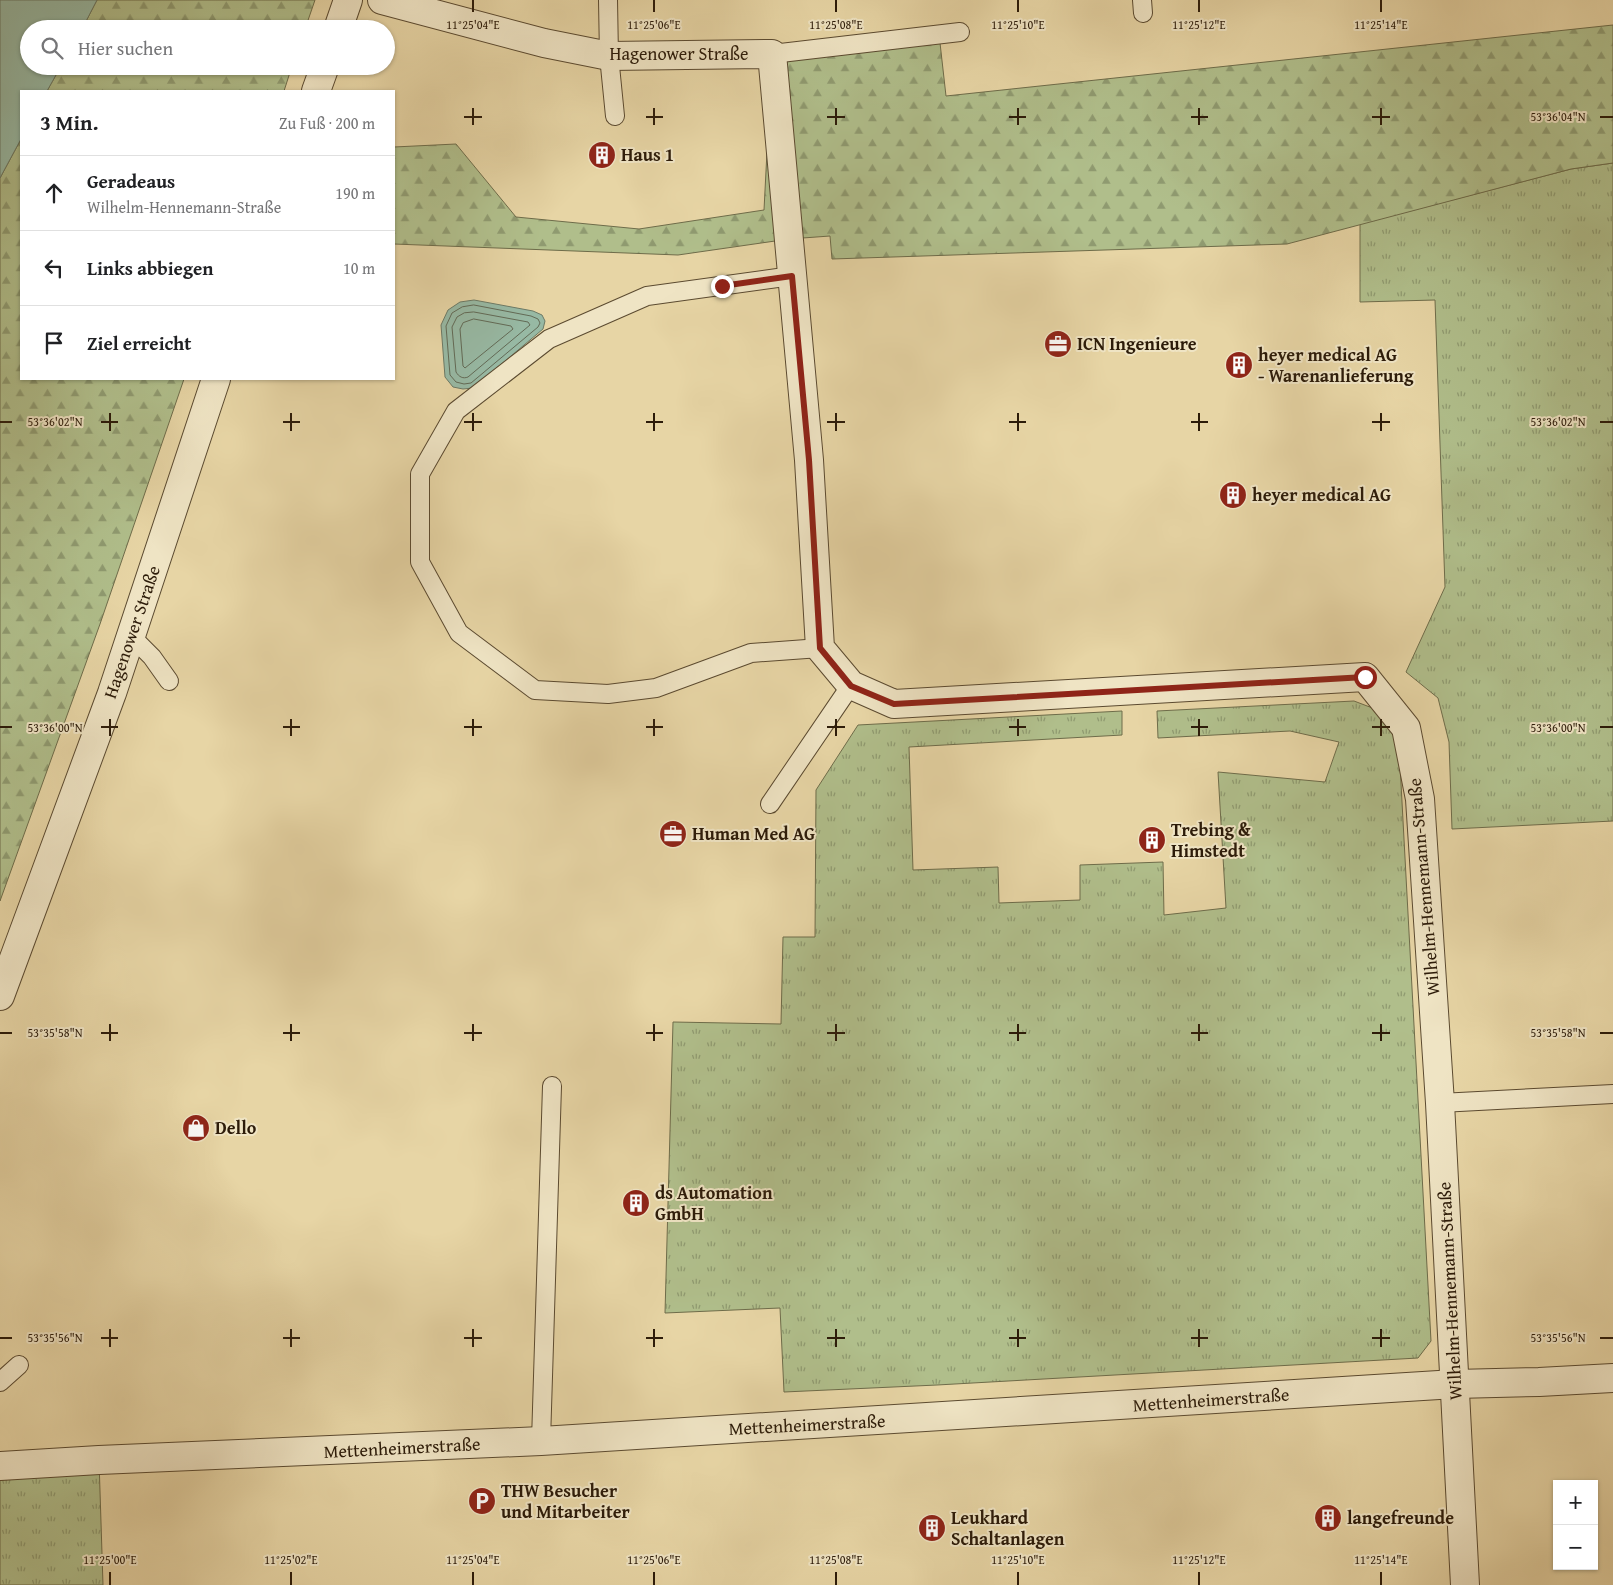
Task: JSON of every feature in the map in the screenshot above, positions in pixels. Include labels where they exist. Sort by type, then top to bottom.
[{"type":"street","points":[[341,20],[348,0]]},
{"type":"street","name":"Hagenower Straße","points":[[382,0],[544,43],[609,56],[772,54]]},
{"type":"street","points":[[772,54],[809,460],[820,648]]},
{"type":"street","points":[[316,90],[322,75]]},
{"type":"street","name":"Hagenower Straße","points":[[0,996],[112,693],[216,380]]},
{"type":"street","name":"Wilhelm-Hennemann-Straße","points":[[820,648],[851,686],[894,704],[1365,677],[1406,728],[1420,799],[1440,1103],[1465,1585]]},
{"type":"street","name":"Mettenheimerstraße","points":[[0,1466],[541,1441],[1454,1384],[1613,1378]]},
{"type":"lane","points":[[608,0],[609,56],[615,116]]},
{"type":"lane","points":[[772,54],[960,32]]},
{"type":"lane","points":[[792,276],[647,296],[549,339],[463,405],[456,411],[420,474],[420,562],[459,633],[535,690],[608,694],[656,688],[751,652],[820,648]]},
{"type":"lane","points":[[131,636],[152,657],[169,681]]},
{"type":"lane","points":[[770,804],[851,686]]},
{"type":"lane","points":[[541,1441],[552,1086]]},
{"type":"lane","points":[[1440,1103],[1613,1094]]},
{"type":"lane","points":[[0,1382],[19,1365]]},
{"type":"green space","points":[[97,0],[315,0],[308,20],[87,20]]},
{"type":"green space","points":[[1613,25],[1613,163],[1571,169],[1287,244],[832,259],[830,236],[789,239],[678,255],[395,244],[395,147],[456,144],[516,217],[639,229],[764,210],[772,54],[939,34],[946,96]]},
{"type":"green space","points":[[56,75],[289,75],[284,90],[48,90]]},
{"type":"green space","points":[[20,141],[20,380],[184,380],[100,624],[0,901],[0,178]]},
{"type":"green space","points":[[1613,163],[1613,821],[1452,829],[1449,742],[1438,698],[1406,672],[1445,587],[1435,300],[1360,302],[1360,224],[1571,169]]},
{"type":"green space","points":[[1354,701],[1383,712],[1399,746],[1431,1341],[1418,1358],[784,1392],[780,1308],[665,1313],[673,1022],[781,1024],[783,937],[815,937],[816,790],[858,725],[1122,711],[1122,735],[909,747],[913,870],[998,867],[999,903],[1080,900],[1080,865],[1163,862],[1164,915],[1226,908],[1218,772],[1325,782],[1339,742],[1290,731],[1158,738],[1157,711]]},
{"type":"green space","points":[[99,1460],[103,1585],[0,1585],[0,1466]]},
{"type":"water","points":[[0,0],[97,0],[87,20],[20,20],[20,75],[56,75],[48,90],[20,90],[20,141],[0,178]]},
{"type":"water","points":[[474,300],[533,311],[542,315],[545,321],[543,329],[473,388],[463,389],[453,387],[445,377],[441,325],[448,310],[460,302]]},
{"type":"place","name":"Haus 1","points":[[602,155]]},
{"type":"place","name":"ICN Ingenieure","points":[[1058,344]]},
{"type":"place","name":"heyer medical AG - Warenanlieferung","points":[[1239,365]]},
{"type":"place","name":"heyer medical AG","points":[[1233,495]]},
{"type":"place","name":"Human Med AG","points":[[673,834]]},
{"type":"place","name":"Trebing & Himstedt","points":[[1152,840]]},
{"type":"place","name":"Dello","points":[[196,1128]]},
{"type":"place","name":"ds Automation GmbH","points":[[636,1203]]},
{"type":"place","name":"THW Besucher und Mitarbeiter","points":[[482,1501]]},
{"type":"place","name":"langefreunde","points":[[1328,1518]]},
{"type":"place","name":"Leukhard Schaltanlagen","points":[[932,1528]]},
{"type":"route","points":[[722,286],[792,276],[809,460],[820,648],[851,686],[894,704],[1365,677]]}]
